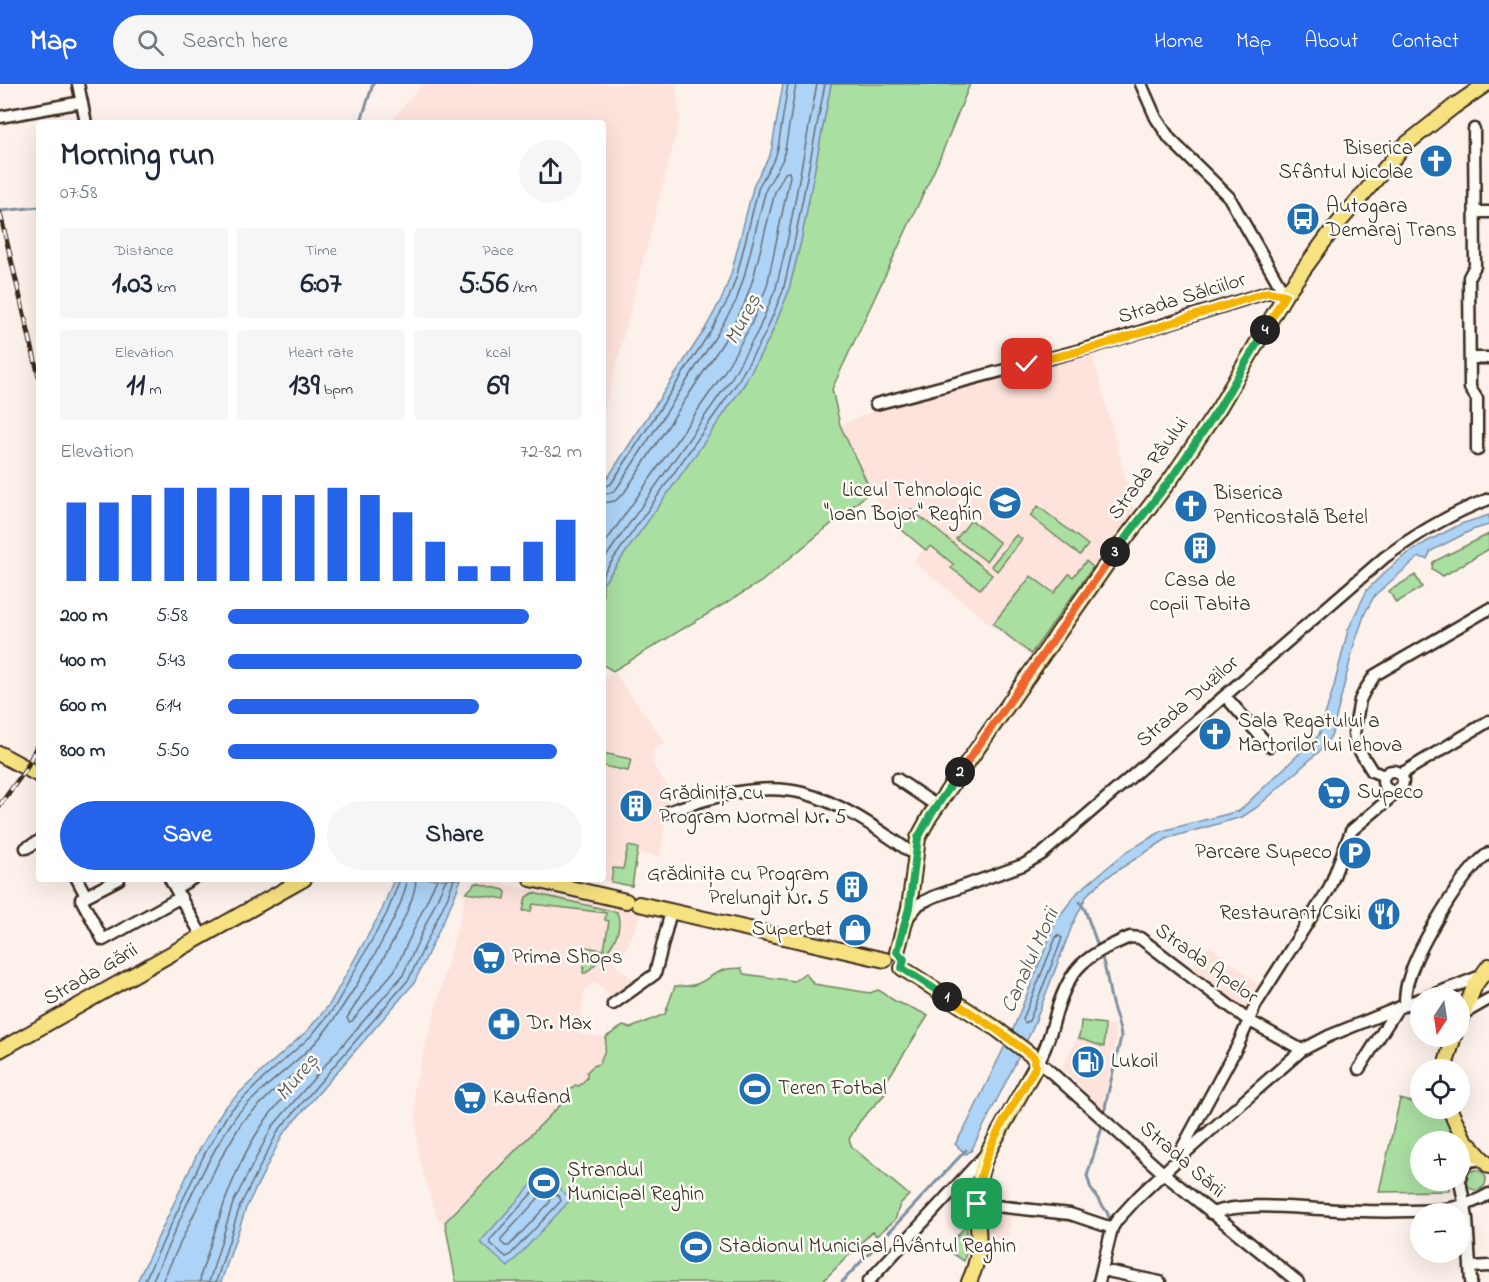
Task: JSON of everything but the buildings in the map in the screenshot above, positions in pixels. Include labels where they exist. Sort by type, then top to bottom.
[{"type":"main road","name":"Strada Râului","points":[[891,956],[907,919],[918,838],[924,825],[1118,548],[1173,476],[1219,408],[1285,295],[1330,233],[1405,145],[1486,84]]},
{"type":"main road","points":[[0,754],[33,772]]},
{"type":"main road","name":"Strada Gării","points":[[0,1050],[299,882]]},
{"type":"main road","points":[[544,882],[632,903],[891,956]]},
{"type":"main road","name":"Strada Sării","points":[[891,956],[886,966],[891,971],[902,968],[1000,1032],[1036,1059]]},
{"type":"main road","points":[[1470,1001],[1485,971]]},
{"type":"main road","points":[[972,1276],[980,1242],[977,1204],[979,1179],[987,1152],[1036,1059]]},
{"type":"main road","points":[[1470,1146],[1485,1162]]},
{"type":"street","points":[[78,84],[85,120]]},
{"type":"street","name":"Strada Sălciilor","points":[[1141,84],[1156,118],[1170,140],[1229,197],[1285,295]]},
{"type":"street","points":[[0,117],[82,102]]},
{"type":"street","points":[[1473,129],[1475,266],[1469,278],[1470,388],[1477,399],[1477,450]]},
{"type":"street","points":[[1475,212],[1489,212]]},
{"type":"street","name":"Strada Sălciilor","points":[[876,404],[1092,348],[1268,292],[1285,295]]},
{"type":"street","points":[[1471,358],[1489,358]]},
{"type":"street","name":"Strada Duzilor","points":[[907,919],[914,908],[926,901],[1023,865],[1042,854],[1362,577],[1418,533],[1445,518],[1489,499]]},
{"type":"street","points":[[1384,776],[1372,771],[1354,739],[1360,700],[1368,683],[1375,675],[1489,609]]},
{"type":"street","points":[[1225,696],[1269,746]]},
{"type":"street","points":[[1392,789],[1383,783],[1384,776],[1391,771],[1401,774],[1489,721]]},
{"type":"street","points":[[1176,1161],[1238,1046],[1248,1020],[1267,986],[1329,889],[1351,831],[1384,804],[1392,789],[1402,784],[1401,774]]},
{"type":"street","points":[[897,779],[937,806]]},
{"type":"street","points":[[668,812],[706,798],[741,792],[776,790],[803,793],[828,801],[850,812],[915,855]]},
{"type":"street","points":[[26,848],[36,843]]},
{"type":"street","points":[[1359,1069],[1401,1007],[1408,978],[1419,953],[1470,869],[1489,853]]},
{"type":"street","name":"Strada Gării","points":[[79,882],[86,896],[81,899],[103,940],[176,888]]},
{"type":"street","points":[[86,896],[113,882]]},
{"type":"street","points":[[176,888],[202,936]]},
{"type":"street","points":[[613,1004],[655,974],[671,911]]},
{"type":"street","name":"Strada Apelor","points":[[1036,1059],[1048,1042],[1063,992],[1071,975],[1082,962],[1093,954],[1130,938],[1140,938],[1248,1020],[1302,1050]]},
{"type":"street","points":[[1449,987],[1485,971]]},
{"type":"street","points":[[1470,1013],[1489,999]]},
{"type":"street","points":[[1099,1282],[1105,1270],[1115,1224],[1176,1161],[1302,1050],[1329,1036],[1410,1003]]},
{"type":"street","name":"Strada Sării","points":[[1036,1059],[1163,1173],[1298,1282]]},
{"type":"street","points":[[1199,1115],[1215,1127]]},
{"type":"street","points":[[868,1282],[987,1152]]},
{"type":"street","points":[[1470,1161],[1485,1162]]},
{"type":"street","points":[[1470,1203],[1489,1194]]},
{"type":"street","points":[[977,1204],[1070,1214],[1115,1224]]},
{"type":"street","points":[[1211,1213],[1223,1209],[1252,1207],[1369,1212],[1410,1211]]},
{"type":"street","points":[[1470,1263],[1471,1282]]},
{"type":"street","points":[[1470,1267],[1489,1266]]},
{"type":"street","points":[[1105,1270],[1160,1282]]},
{"type":"shaded area","points":[[423,84],[676,84],[680,119],[606,403],[606,120],[392,120]]},
{"type":"shaded area","name":"Liceul Tehnologic \"Ioan Bojor\" Reghin","points":[[1092,352],[1135,514],[1031,657],[914,562],[923,550],[890,522],[871,491],[840,425],[879,409]]},
{"type":"shaded area","points":[[614,672],[665,742],[652,751],[653,765],[670,791],[660,857],[639,853],[632,887],[606,882],[606,677]]},
{"type":"shaded area","points":[[477,882],[495,882],[615,908],[627,908],[641,914],[626,949],[612,962],[634,981],[612,997],[595,982],[585,990],[578,1034],[606,1037],[604,1055],[598,1067],[445,1222],[438,1221],[418,1154],[414,1089],[466,894]]},
{"type":"shaded area","points":[[1210,946],[1260,986],[1242,1009],[1191,970]]},
{"type":"shaded area","points":[[1081,1021],[1115,1025],[1116,1042],[1104,1097],[1105,1111],[1062,1068],[1080,1033]]},
{"type":"shaded area","points":[[982,1209],[1012,1212],[1007,1239],[984,1244]]},
{"type":"green space","points":[[831,84],[970,84],[939,160],[832,389],[840,425],[871,491],[761,582],[613,671],[606,667],[606,580],[743,386],[770,337],[788,293],[801,241]]},
{"type":"green space","points":[[1038,506],[1088,545],[1080,555],[1030,516]]},
{"type":"green space","points":[[911,509],[992,575],[980,589],[951,568],[953,564],[931,546],[926,550],[897,526]]},
{"type":"green space","points":[[971,520],[1000,543],[986,561],[956,539]]},
{"type":"green space","points":[[1489,534],[1489,549],[1443,576],[1432,569],[1433,562]]},
{"type":"green space","points":[[1016,535],[1022,539],[997,571],[991,566]]},
{"type":"green space","points":[[1086,561],[1093,567],[1031,654],[993,624],[1031,576],[1054,593],[1069,574],[1073,577]]},
{"type":"green space","points":[[1415,575],[1422,587],[1396,603],[1389,591]]},
{"type":"green space","points":[[606,754],[631,759],[628,771],[606,767]]},
{"type":"green space","points":[[628,846],[638,848],[632,886],[611,882],[613,868],[623,869]]},
{"type":"green space","points":[[476,883],[504,890],[505,899],[466,893]]},
{"type":"green space","points":[[533,893],[617,912],[618,930],[611,946],[586,973],[583,973],[586,947],[604,950],[609,921],[605,920],[606,913],[533,904],[531,911],[523,911],[526,897]]},
{"type":"green space","points":[[741,968],[744,974],[794,981],[805,973],[814,984],[870,993],[878,990],[895,1001],[928,1016],[882,1088],[885,1094],[860,1121],[849,1139],[852,1147],[909,1195],[900,1204],[895,1220],[876,1236],[873,1231],[822,1282],[456,1282],[445,1222],[570,1095],[569,1091],[575,1085],[579,1086],[587,1078],[587,1072],[599,1064],[605,1050],[606,1037],[623,1026],[631,1028],[665,1014],[675,986],[695,985],[723,970]]},
{"type":"green space","points":[[1081,1021],[1105,1024],[1104,1047],[1078,1038]]},
{"type":"green space","points":[[1400,1099],[1410,1102],[1410,1119],[1445,1119],[1450,1131],[1410,1131],[1410,1191],[1449,1191],[1379,1192]]},
{"type":"green space","points":[[1476,1170],[1485,1176],[1483,1187],[1476,1190],[1470,1188],[1470,1172]]},
{"type":"green space","points":[[967,1224],[967,1249],[964,1261],[946,1249]]},
{"type":"water","name":"Mureș","points":[[783,84],[831,84],[801,241],[788,293],[770,337],[743,386],[606,580],[606,480],[705,329],[723,296],[731,274],[754,184],[772,147]]},
{"type":"water","points":[[1489,515],[1489,525],[1472,530],[1431,551],[1427,559],[1419,557],[1375,595],[1365,613],[1354,645],[1332,734],[1323,748],[1256,808],[1242,817],[1168,838],[1104,879],[1087,895],[1072,926],[1032,1030],[971,1151],[966,1154],[955,1144],[1014,1027],[1057,919],[1078,892],[1126,852],[1162,831],[1239,811],[1319,735],[1348,630],[1367,590],[1404,556],[1428,541],[1461,524]]},
{"type":"water","name":"Mureș","points":[[393,882],[460,882],[414,983],[283,1134],[246,1208],[221,1282],[137,1282],[198,1152],[224,1108],[307,1031],[329,1005],[382,910]]},
{"type":"water","points":[[542,1173],[571,1199],[508,1267],[480,1242]]},
{"type":"waterway","points":[[361,120],[373,84]]},
{"type":"waterway","points":[[0,211],[36,207]]},
{"type":"waterway","points":[[1080,902],[1099,949]]},
{"type":"waterway","points":[[1101,955],[1121,1037],[1104,1118]]},
{"type":"waterway","points":[[1103,1124],[1087,1176],[1091,1189],[1107,1212],[1111,1223]]},
{"type":"waterway","name":"Canalul Morii","points":[[842,1282],[966,1150]]},
{"type":"railway","points":[[0,213],[36,364]]},
{"type":"railway","points":[[0,805],[26,769],[36,747]]},
{"type":"place","name":"Biserica Sfântul Nicolae","points":[[1436,161]]},
{"type":"place","name":"Autogara Demaraj Trans","points":[[1303,219]]},
{"type":"place","name":"Liceul Tehnologic \"Ioan Bojor\" Reghin","points":[[1005,503]]},
{"type":"place","name":"Biserica Penticostală Betel","points":[[1191,506]]},
{"type":"place","name":"Casa de copii Tabita","points":[[1200,548]]},
{"type":"place","name":"Sala Regatului a Martorilor lui Iehova","points":[[1215,734]]},
{"type":"place","name":"Supeco","points":[[1334,793]]},
{"type":"place","name":"Grădinița cu Program Normal Nr. 5","points":[[636,806]]},
{"type":"place","name":"Parcare Supeco","points":[[1355,853]]},
{"type":"place","name":"Grădinița cu Program Prelungit Nr. 5","points":[[852,887]]},
{"type":"place","name":"Restaurant Csiki","points":[[1384,914]]},
{"type":"place","name":"Superbet","points":[[855,930]]},
{"type":"place","name":"Prima Shops","points":[[489,958]]},
{"type":"place","name":"Dr. Max","points":[[504,1024]]},
{"type":"place","name":"Lukoil","points":[[1088,1062]]},
{"type":"place","name":"Teren Fotbal","points":[[755,1089]]},
{"type":"place","name":"Kaufland","points":[[470,1098]]},
{"type":"place","name":"Ștrandul Municipal Reghin","points":[[544,1183]]},
{"type":"place","name":"Stadionul Municipal Avântul Reghin","points":[[696,1247]]},
{"type":"route","points":[[977,1204],[979,1179],[984,1159],[1036,1066],[1035,1058],[994,1028],[902,968],[904,959],[897,952],[907,919],[918,838],[930,816],[1219,408],[1285,295],[1268,292],[1092,348],[1027,364]]}]
